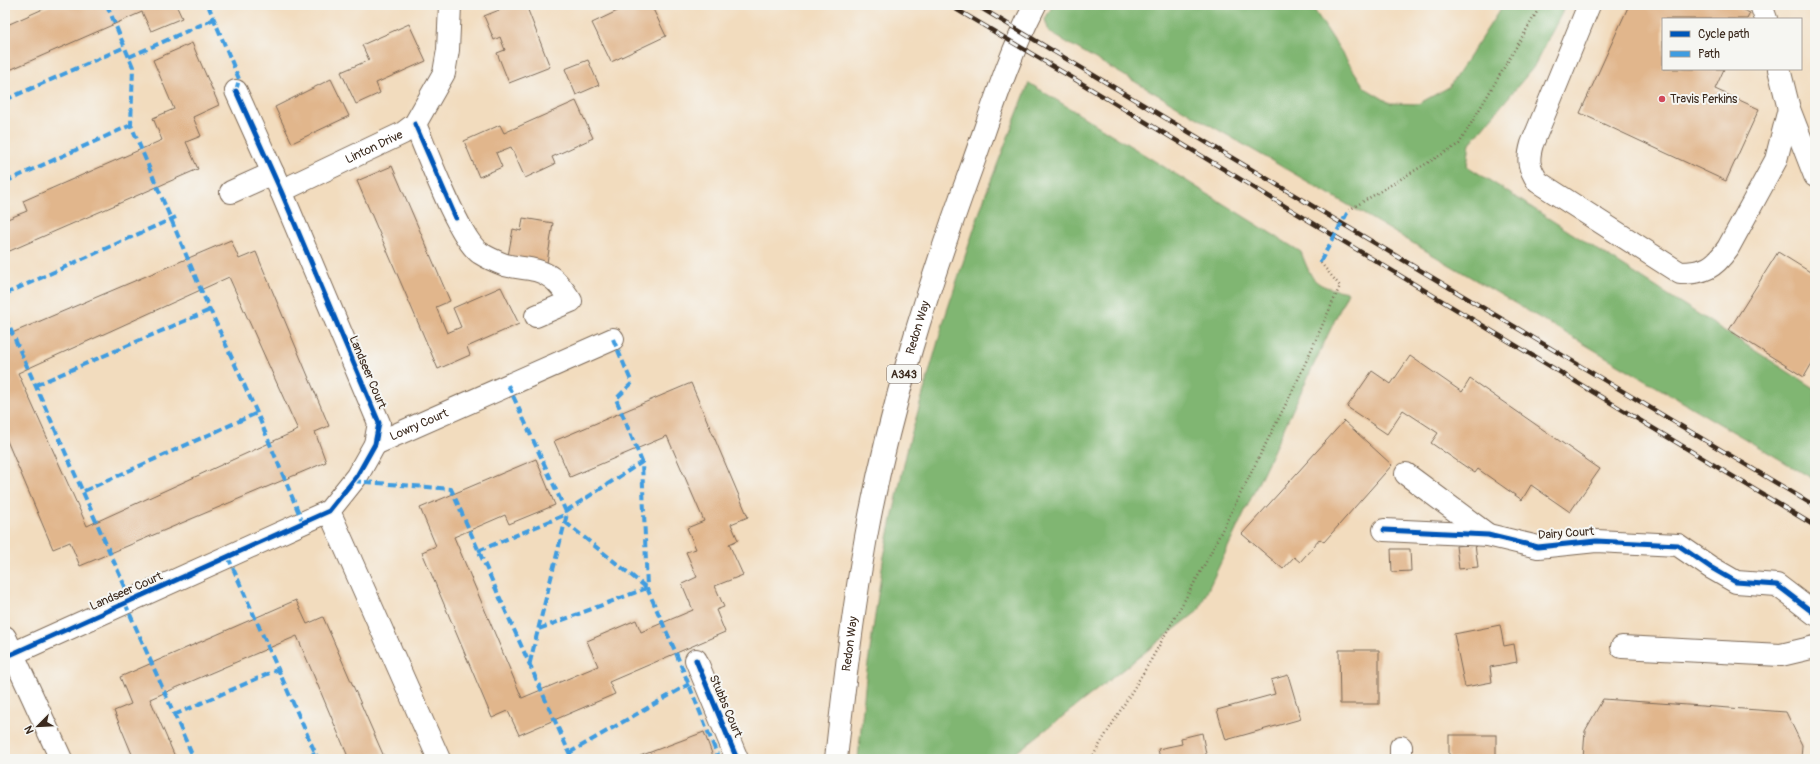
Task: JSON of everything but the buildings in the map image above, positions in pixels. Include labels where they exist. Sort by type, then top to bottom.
[{"type":"street","name":"Linton Drive","points":[[231,192],[277,182],[403,134],[415,124],[444,73],[448,50],[450,5]]},
{"type":"street","name":"Redon Way","points":[[836,759],[853,615],[866,536],[881,462],[902,378],[931,280],[1000,89],[1027,20],[1035,5]]},
{"type":"street","points":[[1589,5],[1532,144],[1529,156],[1530,170],[1538,182],[1680,273],[1694,273],[1708,269],[1719,260],[1728,248],[1776,160],[1789,109]]},
{"type":"street","points":[[1761,5],[1766,18]]},
{"type":"street","points":[[1779,70],[1789,109],[1815,176]]},
{"type":"street","name":"Landseer Court","points":[[9,646],[329,511],[356,476],[375,444],[379,423],[277,182],[236,92]]},
{"type":"street","points":[[415,124],[456,218],[470,243],[479,253],[504,264],[538,270],[551,277],[561,287],[571,301],[536,316]]},
{"type":"street","name":"Lowry Court","points":[[375,444],[613,339]]},
{"type":"street","name":"Dairy Court","points":[[1406,474],[1488,535]]},
{"type":"street","points":[[329,511],[439,759]]},
{"type":"street","name":"Dairy Court","points":[[1384,530],[1488,535],[1538,547],[1596,541],[1678,545],[1710,567],[1736,582],[1777,585],[1815,614]]},
{"type":"street","points":[[9,646],[61,759]]},
{"type":"street","points":[[1622,647],[1781,656],[1815,647]]},
{"type":"street","name":"Stubbs Court","points":[[696,660],[737,759]]},
{"type":"path","points":[[1349,210],[1459,144],[1541,5]]},
{"type":"path","points":[[1091,759],[1151,660],[1206,562],[1298,379],[1340,286],[1320,262]]},
{"type":"green space","points":[[1053,5],[1311,5],[1365,88],[1390,103],[1418,104],[1449,87],[1503,5],[1566,5],[1533,68],[1470,143],[1467,166],[1815,389],[1815,480],[1343,202],[1049,32],[1045,19]]},
{"type":"green space","points":[[1029,83],[1301,252],[1312,277],[1321,285],[1348,292],[1198,611],[1008,759],[858,759],[866,677],[883,561],[908,446],[945,317],[985,196]]},
{"type":"railway","points":[[949,5],[1076,80],[1815,526]]},
{"type":"railway","points":[[976,5],[1815,506]]},
{"type":"marked path","points":[[107,5],[133,67],[131,125],[201,290],[257,413],[303,523]]},
{"type":"marked path","points":[[208,5],[239,79],[236,91]]},
{"type":"marked path","points":[[129,57],[214,19]]},
{"type":"marked path","points":[[5,100],[125,47]]},
{"type":"marked path","points":[[5,182],[131,125]]},
{"type":"marked path","points":[[1320,262],[1349,210]]},
{"type":"marked path","points":[[5,294],[176,217]]},
{"type":"marked path","points":[[36,385],[210,310]]},
{"type":"marked path","points":[[5,317],[131,600]]},
{"type":"marked path","points":[[613,339],[632,383],[616,399],[642,462],[647,588],[676,653],[719,759]]},
{"type":"marked path","points":[[508,385],[567,514],[529,666]]},
{"type":"marked path","points":[[84,491],[257,413]]},
{"type":"marked path","points":[[566,511],[642,462]]},
{"type":"marked path","points":[[353,481],[451,489],[572,759]]},
{"type":"marked path","points":[[478,551],[567,514]]},
{"type":"marked path","points":[[565,522],[647,588]]},
{"type":"marked path","points":[[228,557],[318,759]]},
{"type":"marked path","points":[[539,629],[647,588]]},
{"type":"marked path","points":[[125,603],[194,759]]},
{"type":"marked path","points":[[174,715],[279,669]]},
{"type":"marked path","points":[[569,753],[689,684]]},
{"type":"marked path","points":[[301,759],[315,753]]},
{"type":"cycle path","points":[[12,654],[329,511],[357,476],[375,444],[379,423],[281,191],[236,91]]},
{"type":"cycle path","points":[[415,124],[456,218]]},
{"type":"cycle path","points":[[1384,530],[1488,535],[1538,547],[1596,541],[1678,545],[1710,567],[1736,582],[1777,585],[1815,614]]},
{"type":"cycle path","points":[[696,660],[737,759]]},
{"type":"place","name":"Travis Perkins","points":[[1662,99]]}]
